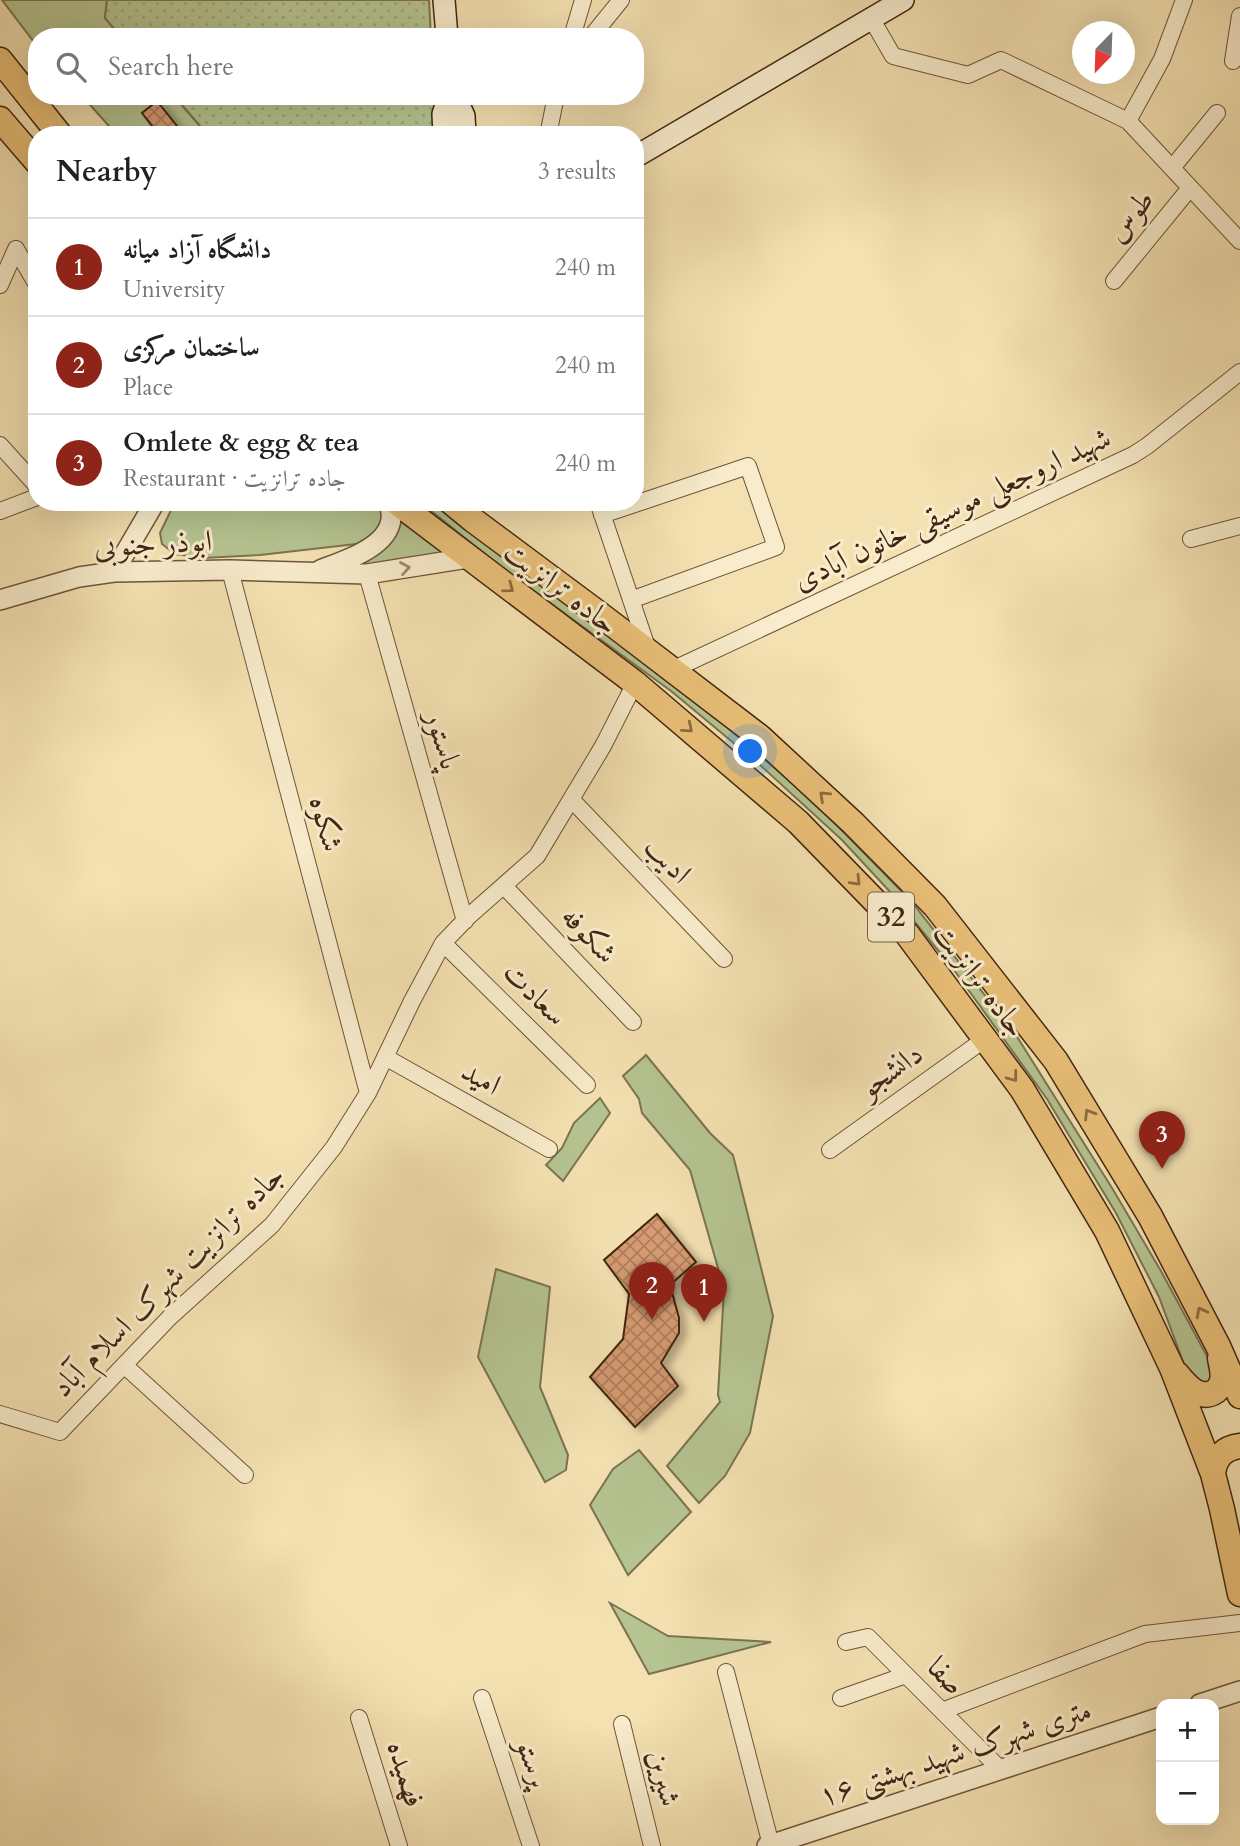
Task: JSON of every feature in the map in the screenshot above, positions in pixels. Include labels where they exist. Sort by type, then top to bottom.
[{"type":"main road","points":[[444,0],[446,28]]},
{"type":"main road","points":[[644,152],[902,0]]},
{"type":"main road","points":[[0,60],[28,95]]},
{"type":"main road","points":[[36,105],[53,126]]},
{"type":"main road","points":[[444,126],[446,105]]},
{"type":"main road","points":[[458,105],[464,116],[465,126]]},
{"type":"main road","points":[[0,119],[28,152]]},
{"type":"main road","name":"جاده ترانزیت","points":[[408,511],[635,683],[798,821],[906,934],[1022,1089],[1107,1231],[1172,1368],[1213,1474],[1240,1594]]},
{"type":"main road","name":"جاده ترانزیت","points":[[467,511],[760,737],[853,823],[935,906],[1056,1061],[1150,1216],[1219,1346],[1240,1396]]},
{"type":"main road","points":[[1172,1368],[1189,1388],[1201,1394],[1214,1392],[1222,1380],[1219,1346]]},
{"type":"main road","points":[[1213,1474],[1219,1456],[1229,1448],[1240,1446]]},
{"type":"street","points":[[575,28],[583,0]]},
{"type":"street","points":[[598,28],[621,0]]},
{"type":"street","points":[[1128,121],[1162,59],[1184,0]]},
{"type":"street","points":[[1233,61],[1240,16]]},
{"type":"street","points":[[871,18],[893,56],[968,75],[1001,60],[1128,121],[1240,242]]},
{"type":"street","points":[[550,126],[554,105]]},
{"type":"street","points":[[1172,168],[1217,113]]},
{"type":"street","name":"طوس","points":[[1114,281],[1190,188]]},
{"type":"street","points":[[0,285],[16,249],[28,270]]},
{"type":"street","name":"شهید اروجعلی موسیقی خاتون آبادی","points":[[672,670],[1133,455],[1240,372]]},
{"type":"street","points":[[0,445],[28,476]]},
{"type":"street","points":[[631,600],[776,547],[748,466],[644,496]]},
{"type":"street","points":[[0,511],[28,500]]},
{"type":"street","points":[[114,572],[150,511]]},
{"type":"street","points":[[313,573],[364,552],[374,545],[383,536],[391,521],[390,511]]},
{"type":"street","points":[[601,511],[649,652]]},
{"type":"street","points":[[1191,539],[1240,526]]},
{"type":"street","name":"ابوذر جنوبی","points":[[0,600],[79,577],[114,572],[230,570],[367,574],[468,558]]},
{"type":"street","name":"شکوه","points":[[230,570],[368,1093]]},
{"type":"street","name":"پاستور","points":[[367,574],[465,921]]},
{"type":"street","name":"جاده ترانزیت شهرک اسلام آباد","points":[[0,1414],[60,1432],[170,1317],[272,1226],[334,1147],[368,1093],[412,1000],[443,943],[537,856],[603,746],[635,683]]},
{"type":"street","name":"ادیب","points":[[571,799],[724,959]]},
{"type":"street","name":"شکوفه","points":[[504,886],[633,1022]]},
{"type":"street","name":"سعادت","points":[[443,943],[587,1085]]},
{"type":"street","name":"دانشجو","points":[[830,1150],[985,1038]]},
{"type":"street","name":"امید","points":[[385,1057],[549,1149]]},
{"type":"street","points":[[124,1365],[245,1475]]},
{"type":"street","points":[[942,1711],[1145,1634],[1240,1623]]},
{"type":"street","name":"صفا","points":[[846,1642],[868,1637],[1001,1770]]},
{"type":"street","points":[[726,1672],[769,1845]]},
{"type":"street","points":[[841,1698],[906,1675]]},
{"type":"street","points":[[1215,1699],[1240,1691]]},
{"type":"street","name":"پرستو","points":[[482,1698],[531,1846]]},
{"type":"street","name":"فهمیده","points":[[359,1718],[399,1846]]},
{"type":"street","name":"۱۶ متری شهرک شهيد بهشتی","points":[[769,1845],[807,1842],[1001,1770],[1156,1719]]},
{"type":"street","name":"شیرین","points":[[622,1724],[652,1846]]},
{"type":"green space","points":[[2,0],[107,0],[105,18],[113,28],[28,28],[28,34]]},
{"type":"green space","points":[[107,0],[429,0],[431,28],[113,28],[105,18]]},
{"type":"green space","points":[[90,105],[182,105],[200,126],[109,126]]},
{"type":"green space","points":[[182,105],[436,105],[437,117],[432,126],[200,126]]},
{"type":"green space","points":[[171,511],[384,511],[382,524],[372,535],[356,544],[260,555],[203,558],[175,554],[162,544],[160,533]]},
{"type":"green space","points":[[431,511],[447,511],[503,557],[699,703],[813,801],[911,901],[1016,1035],[1112,1188],[1210,1362],[1213,1379],[1208,1386],[1187,1372],[1159,1297],[1116,1213],[1047,1099],[954,970],[892,894],[842,840],[759,764],[671,691],[504,569]]},
{"type":"green space","points":[[401,515],[452,555],[397,564],[354,565]]},
{"type":"green space","points":[[646,1055],[710,1133],[733,1155],[773,1316],[750,1433],[725,1476],[699,1503],[667,1466],[720,1402],[718,1395],[724,1289],[690,1170],[642,1113],[639,1099],[623,1076]]},
{"type":"green space","points":[[600,1098],[610,1113],[563,1181],[546,1165],[562,1148],[574,1123]]},
{"type":"green space","points":[[496,1269],[550,1287],[540,1387],[568,1455],[566,1470],[545,1482],[478,1357]]},
{"type":"green space","points":[[639,1450],[691,1512],[628,1575],[590,1505],[613,1469]]},
{"type":"green space","points":[[610,1603],[668,1636],[771,1642],[649,1674]]},
{"type":"building","points":[[152,105],[160,105],[177,126],[152,126],[142,113]]},
{"type":"building","points":[[657,1214],[696,1262],[670,1285],[679,1318],[679,1333],[661,1363],[678,1386],[635,1427],[590,1377],[623,1339],[629,1294],[604,1260]]},
{"type":"place","name":"Omlete & egg & tea","points":[[1162,1169]]},
{"type":"place","name":"ساختمان مرکزی","points":[[652,1320]]},
{"type":"place","name":"دانشگاه آزاد میانه","points":[[704,1322]]}]
